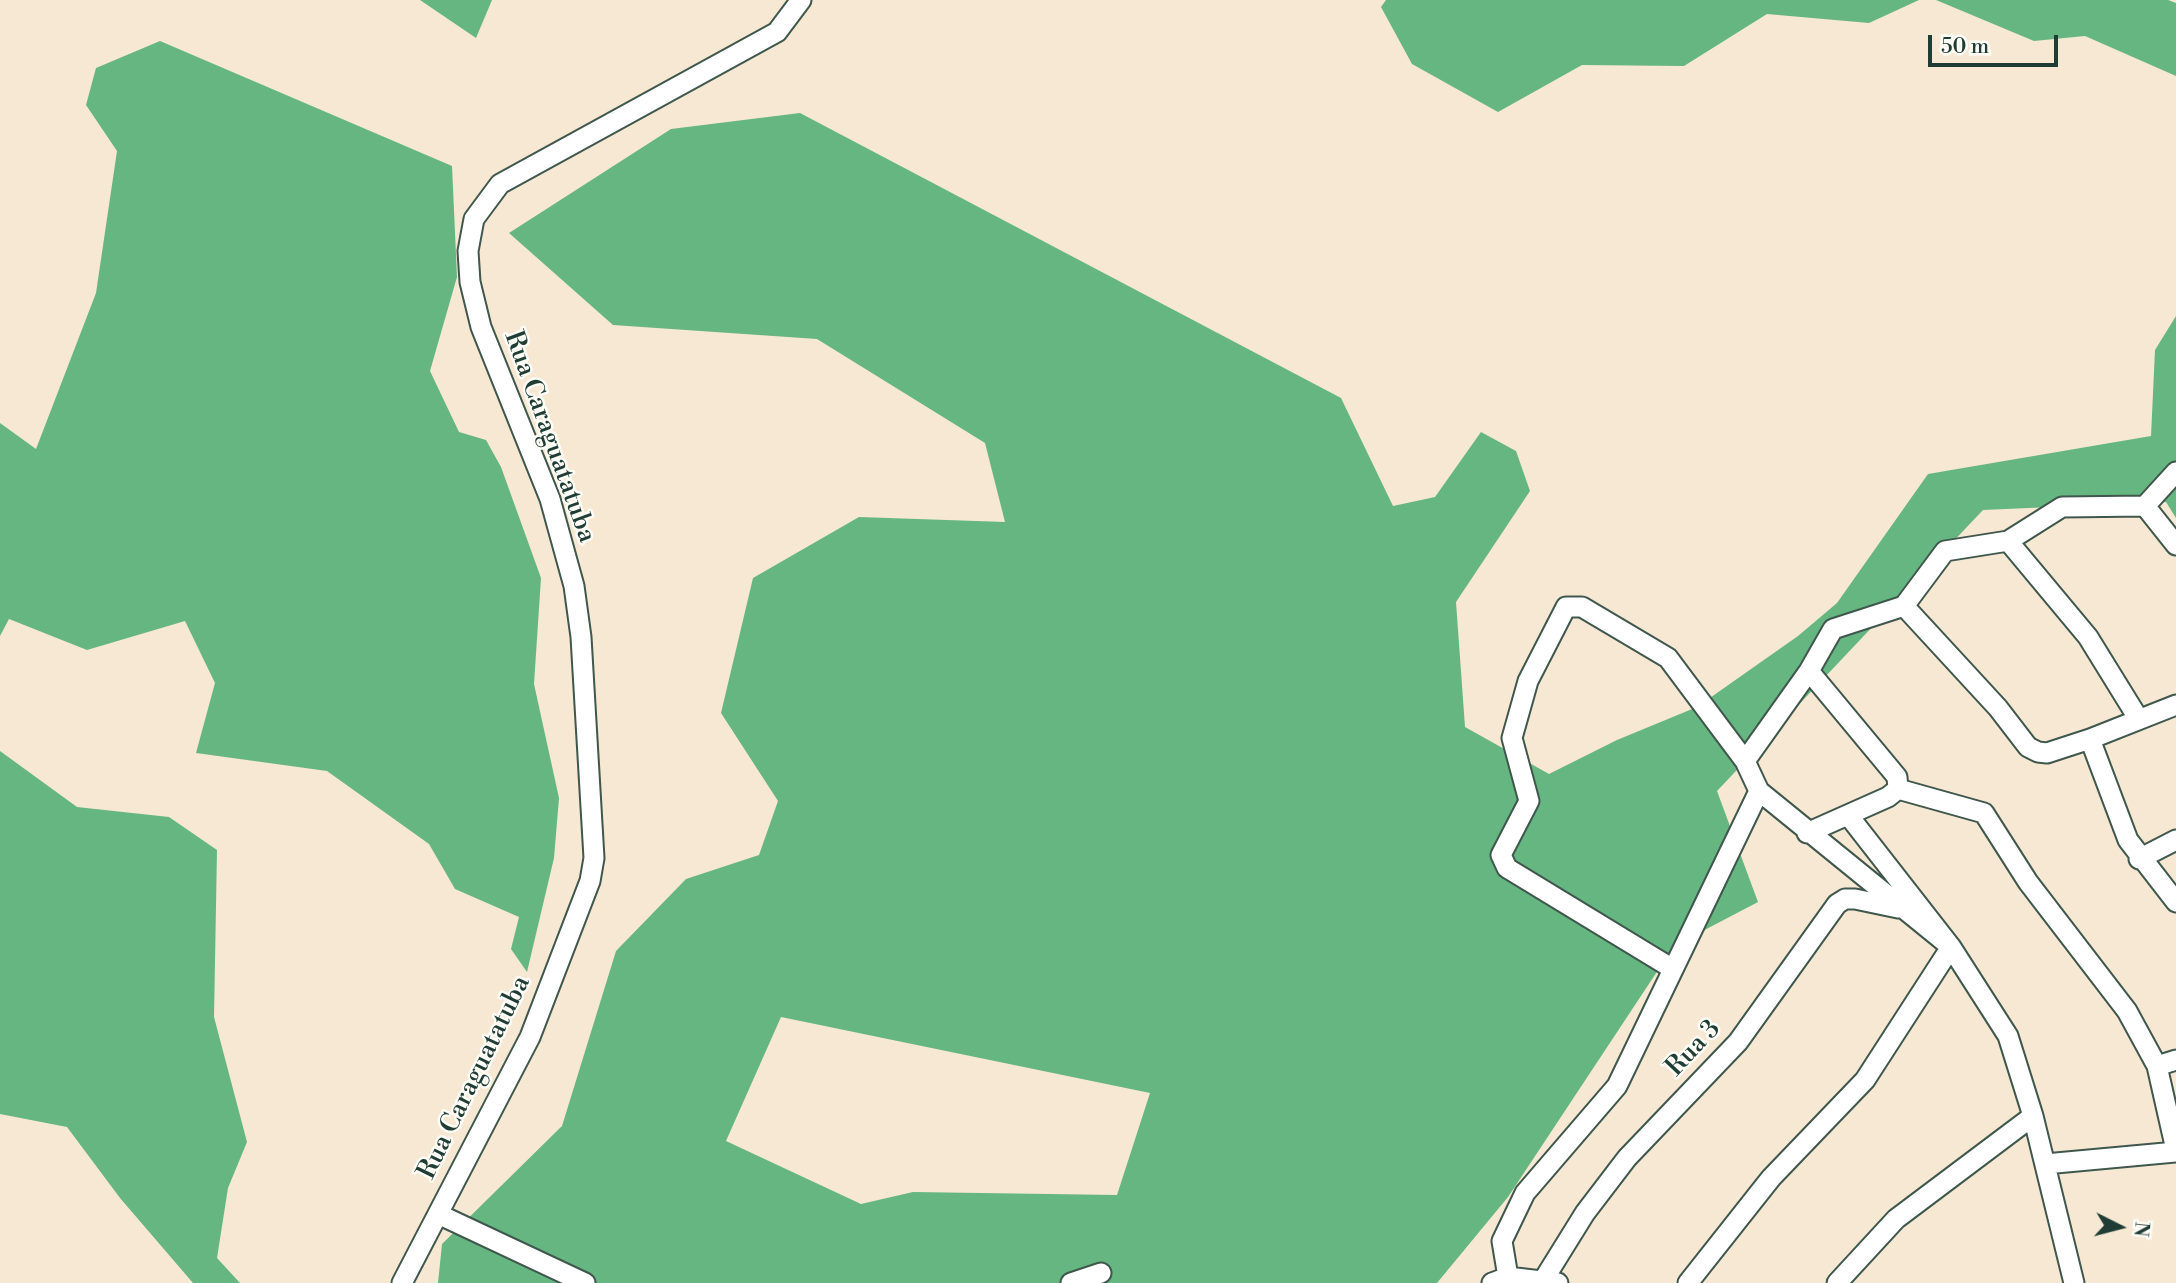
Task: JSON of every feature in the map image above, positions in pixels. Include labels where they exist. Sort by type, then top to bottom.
[{"type":"street","name":"Rua Caraguatatuba","points":[[402,1283],[530,1037],[590,881],[594,858],[581,637],[574,586],[550,499],[481,327],[470,282],[468,251],[474,219],[500,184],[777,32],[801,0]]},
{"type":"street","points":[[1745,761],[1809,671],[1833,629],[1904,606],[1945,551],[2008,541],[2062,507],[2145,506],[2176,471]]},
{"type":"street","points":[[2145,506],[2176,545]]},
{"type":"street","points":[[2008,541],[2088,637],[2138,718]]},
{"type":"street","points":[[1904,606],[1998,708],[2028,747],[2048,753],[2176,705]]},
{"type":"street","points":[[1673,969],[1507,868],[1501,855],[1529,801],[1512,738],[1528,681],[1566,607],[1582,607],[1668,658],[1745,761],[1759,792],[1951,947]]},
{"type":"street","points":[[1809,671],[1897,777],[1898,789]]},
{"type":"street","points":[[2090,739],[2127,840],[2139,859],[2176,902]]},
{"type":"street","points":[[1807,833],[1888,797],[1898,789]]},
{"type":"street","points":[[1898,789],[1984,813],[2028,882],[2167,1063],[2176,1151],[2045,1164]]},
{"type":"street","points":[[1551,1281],[1500,1280],[1502,1241],[1525,1193],[1617,1086],[1759,792]]},
{"type":"street","points":[[1848,815],[1951,947],[2008,1036],[2033,1116],[2074,1283]]},
{"type":"street","points":[[2139,859],[2176,840]]},
{"type":"street","name":"Rua 3","points":[[1551,1281],[1585,1213],[1626,1158],[1738,1042],[1837,904],[1845,899],[1855,899],[1903,909]]},
{"type":"street","points":[[1688,1283],[1771,1178],[1865,1080],[1951,947]]},
{"type":"street","points":[[1837,1283],[1896,1219],[2033,1116]]},
{"type":"street","points":[[438,1214],[585,1283]]},
{"type":"street","points":[[1071,1283],[1101,1273]]},
{"type":"green space","points":[[420,0],[492,0],[476,38]]},
{"type":"green space","points":[[1386,0],[1919,0],[1869,23],[1767,14],[1684,66],[1582,65],[1498,112],[1412,64],[1381,7]]},
{"type":"green space","points":[[1936,0],[2168,0],[2176,3],[2176,76],[2085,36],[2034,41]]},
{"type":"green space","points":[[160,41],[452,166],[457,277],[430,371],[459,432],[486,440],[501,467],[541,578],[534,684],[559,798],[554,858],[527,972],[511,949],[519,917],[455,889],[429,844],[327,771],[196,753],[215,683],[185,621],[87,650],[9,619],[0,636],[0,423],[36,449],[96,293],[117,151],[86,105],[96,68]]},
{"type":"green space","points":[[800,113],[1341,398],[1393,506],[1435,497],[1481,432],[1516,451],[1530,491],[1456,602],[1465,727],[1549,774],[1617,740],[1697,707],[1798,636],[1837,603],[1928,474],[2151,436],[2155,350],[2176,316],[2176,518],[2166,502],[1983,510],[1717,791],[1758,902],[1674,946],[1508,1197],[1437,1283],[438,1283],[442,1244],[562,1126],[616,951],[686,879],[759,855],[778,801],[721,713],[753,578],[859,517],[1005,522],[985,443],[817,339],[613,325],[509,233],[671,129]],"holes":[[[781,1017],[1150,1093],[1117,1195],[913,1192],[861,1204],[726,1141]]]},
{"type":"green space","points":[[0,751],[77,807],[169,817],[217,850],[214,1017],[247,1142],[228,1188],[217,1258],[240,1283],[193,1283],[120,1198],[67,1127],[0,1114]]}]
